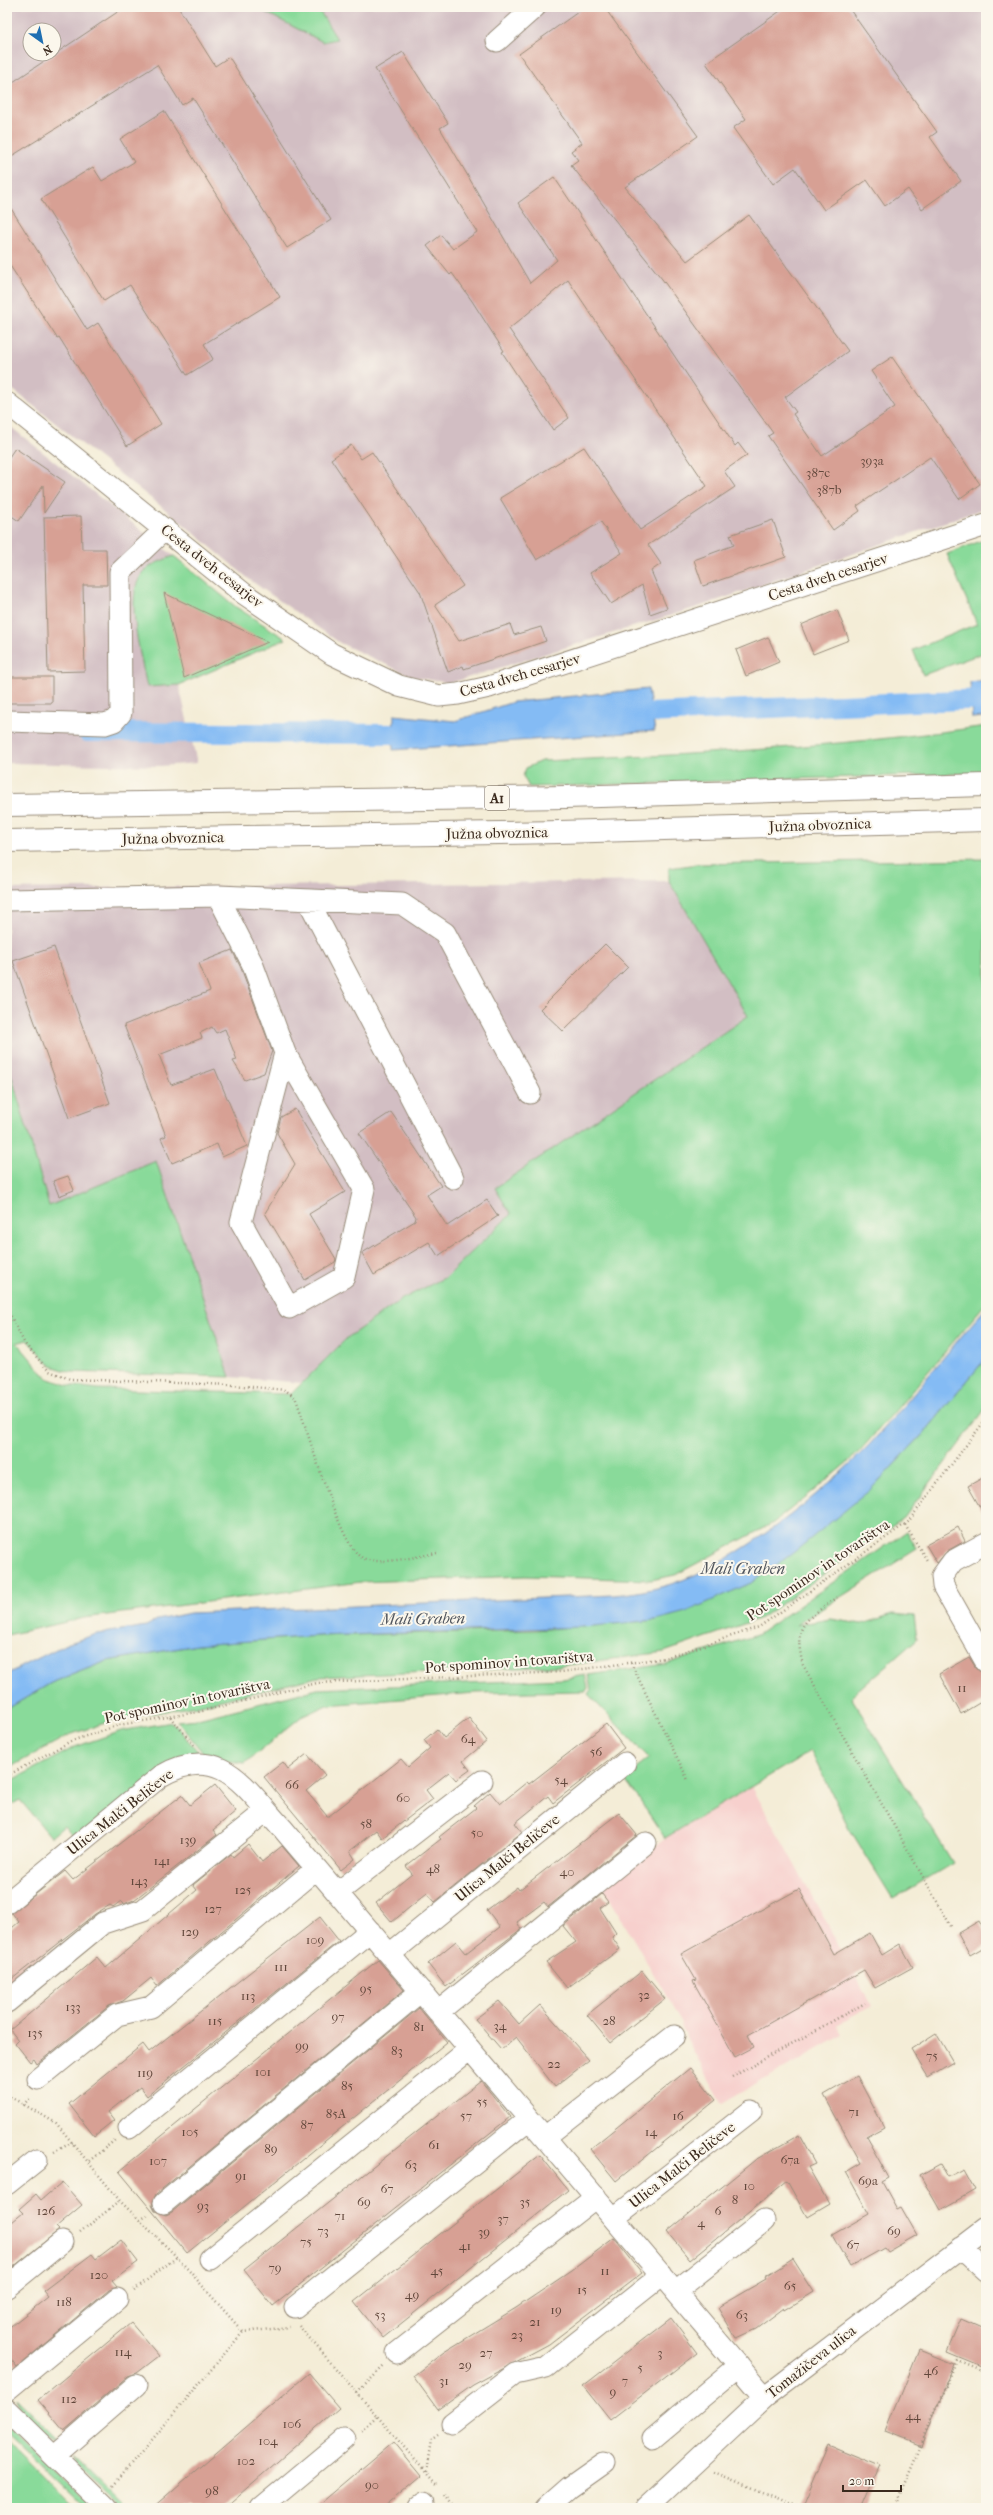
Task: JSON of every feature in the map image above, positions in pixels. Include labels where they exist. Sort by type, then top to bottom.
[{"type":"highway","name":"A1","points":[[7,805],[565,797],[986,785]]},
{"type":"highway","name":"Južna obvoznica","points":[[7,842],[560,832],[986,820]]},
{"type":"street","points":[[497,41],[535,7]]},
{"type":"street","name":"Cesta dveh cesarjev","points":[[7,403],[243,593],[332,654],[399,686],[440,696],[458,694],[489,687],[986,525]]},
{"type":"street","points":[[7,721],[105,724],[114,720],[121,713],[120,572],[165,529]]},
{"type":"street","points":[[218,896],[252,963],[285,1053],[364,1189],[344,1277],[289,1308],[241,1222],[285,1053]]},
{"type":"street","points":[[7,900],[218,896],[402,904],[445,933],[530,1093]]},
{"type":"street","points":[[308,900],[452,1178]]},
{"type":"street","points":[[986,1543],[953,1561],[942,1576],[943,1586],[986,1662]]},
{"type":"street","name":"Ulica Malči Beličeve","points":[[390,1954],[625,1763]]},
{"type":"street","name":"Ulica Malči Beličeve","points":[[7,1903],[161,1776],[188,1765],[210,1764],[219,1766],[237,1779],[390,1954],[765,2397]]},
{"type":"street","points":[[337,1893],[482,1782]]},
{"type":"street","points":[[7,2002],[103,1923],[143,1910],[266,1811]]},
{"type":"street","points":[[438,2012],[646,1843]]},
{"type":"street","points":[[38,2079],[116,2015],[151,2007],[316,1869]]},
{"type":"street","points":[[129,2128],[370,1931]]},
{"type":"street","points":[[164,2204],[421,1991]]},
{"type":"street","points":[[545,2137],[674,2036]]},
{"type":"street","points":[[210,2259],[470,2049]]},
{"type":"street","name":"Ulica Malči Beličeve","points":[[614,2218],[751,2111]]},
{"type":"street","points":[[295,2307],[529,2119]]},
{"type":"street","points":[[7,2184],[37,2160]]},
{"type":"street","points":[[397,2353],[596,2197]]},
{"type":"street","points":[[676,2291],[764,2222]]},
{"type":"street","name":"Tomažičeva ulica","points":[[646,2508],[765,2397],[986,2229]]},
{"type":"street","points":[[7,2287],[62,2242]]},
{"type":"street","points":[[960,2248],[986,2272]]},
{"type":"street","points":[[452,2423],[515,2374],[546,2367],[662,2275]]},
{"type":"street","points":[[7,2390],[117,2299]]},
{"type":"street","points":[[653,2438],[739,2366]]},
{"type":"street","points":[[54,2456],[136,2385]]},
{"type":"street","points":[[7,2410],[107,2508]]},
{"type":"street","points":[[261,2508],[344,2439]]},
{"type":"street","points":[[546,2508],[570,2487],[604,2464]]},
{"type":"path","points":[[7,1310],[25,1344],[49,1371],[70,1378],[232,1385],[285,1390],[295,1397],[341,1526],[352,1548],[361,1557],[372,1561],[437,1553]]},
{"type":"path","name":"Pot spominov in tovarištva","points":[[7,1776],[71,1741],[119,1725],[198,1712],[317,1683],[561,1672],[665,1658],[759,1627],[905,1525],[986,1419]]},
{"type":"path","points":[[905,1525],[943,1586]]},
{"type":"path","points":[[836,1597],[806,1621],[800,1630],[798,1644],[803,1665],[952,1928]]},
{"type":"path","points":[[631,1663],[688,1780]]},
{"type":"path","points":[[170,1717],[210,1764]]},
{"type":"path","points":[[732,2077],[865,2003]]},
{"type":"path","points":[[7,2096],[56,2123],[120,2200],[177,2257],[243,2332]]},
{"type":"path","points":[[89,2161],[129,2128]]},
{"type":"path","points":[[62,2242],[70,2240],[120,2200]]},
{"type":"path","points":[[117,2299],[124,2297],[177,2257]]},
{"type":"path","points":[[112,2488],[243,2332],[299,2326],[426,2472],[455,2508]]},
{"type":"path","points":[[357,2393],[397,2353]]},
{"type":"path","points":[[894,2508],[957,2360],[986,2372]]},
{"type":"path","points":[[426,2472],[431,2440],[452,2423]]},
{"type":"path","points":[[694,2463],[800,2508]]},
{"type":"shaded area","points":[[7,7],[255,7],[323,42],[337,39],[317,7],[986,7],[986,247],[984,248],[986,251],[986,508],[698,607],[450,683],[413,677],[340,643],[250,580],[181,522],[7,385]]},
{"type":"shaded area","points":[[7,424],[174,556],[152,564],[147,687],[179,685],[197,763],[160,766],[7,763]]},
{"type":"shaded area","points":[[669,881],[748,1016],[495,1188],[512,1214],[446,1277],[402,1299],[347,1338],[303,1383],[230,1377],[156,1161],[49,1206],[7,1060],[7,889]]},
{"type":"shaded area","points":[[751,1785],[872,2006],[837,2025],[842,2035],[722,2104],[681,2028],[682,2023],[602,1885],[665,1838]]},
{"type":"green space","points":[[255,7],[317,7],[337,39],[323,42]]},
{"type":"green space","points":[[986,539],[986,652],[923,675],[913,650],[977,624],[947,554]]},
{"type":"green space","points":[[174,556],[236,607],[286,639],[179,685],[147,687],[134,616],[135,589],[139,579],[146,570],[154,564]]},
{"type":"green space","points":[[986,726],[986,773],[529,787],[523,776],[526,768],[541,761],[653,756],[819,745]]},
{"type":"green space","points":[[986,859],[986,1303],[856,1455],[773,1523],[675,1575],[651,1580],[525,1576],[361,1582],[84,1618],[7,1635],[7,1060],[49,1206],[156,1161],[230,1377],[70,1372],[51,1366],[27,1340],[17,1343],[47,1378],[67,1385],[98,1389],[291,1394],[347,1338],[402,1299],[446,1277],[511,1214],[495,1188],[748,1016],[669,881],[669,868],[699,864]]},
{"type":"green space","points":[[986,1358],[986,1408],[904,1518],[761,1618],[664,1652],[560,1666],[318,1677],[197,1706],[117,1719],[69,1735],[7,1769],[7,1709],[51,1683],[107,1661],[197,1645],[317,1636],[536,1630],[656,1620],[870,1490],[925,1432]]},
{"type":"green space","points":[[907,1531],[917,1549],[796,1625],[830,1619],[862,1624],[893,1614],[914,1616],[917,1639],[851,1697],[953,1863],[893,1899],[849,1828],[811,1751],[665,1838],[624,1777],[649,1758],[588,1694],[591,1690],[588,1675],[666,1664],[757,1635]]},
{"type":"green space","points":[[585,1675],[588,1688],[586,1691],[475,1693],[327,1705],[301,1717],[245,1763],[208,1759],[177,1721],[198,1719],[317,1689],[563,1679]]},
{"type":"green space","points":[[172,1722],[204,1758],[75,1839],[64,1826],[51,1837],[20,1800],[7,1807],[7,1783],[75,1747],[121,1731]]},
{"type":"green space","points":[[16,2398],[57,2438],[46,2434],[40,2429],[27,2416]]},
{"type":"green space","points":[[7,2425],[93,2508],[85,2508],[7,2433]]},
{"type":"green space","points":[[7,2441],[72,2506],[75,2508],[7,2508]]},
{"type":"green space","points":[[73,2454],[128,2508],[122,2508],[78,2465]]},
{"type":"water","points":[[986,680],[986,717],[972,718],[970,682]]},
{"type":"water","points":[[648,689],[655,731],[393,750],[394,715],[455,721],[513,702]]},
{"type":"water","name":"Mali Graben","points":[[986,1308],[986,1358],[925,1432],[870,1490],[793,1553],[751,1583],[686,1612],[656,1620],[583,1627],[317,1636],[197,1645],[107,1661],[51,1683],[7,1709],[7,1674],[66,1644],[97,1634],[146,1626],[157,1620],[190,1613],[614,1595],[657,1588],[696,1574],[723,1561],[777,1525],[804,1505],[851,1463],[885,1427]]},
{"type":"building","points":[[125,7],[178,7],[215,66],[229,57],[331,220],[287,248],[193,98],[182,105],[157,65],[7,159],[7,86],[43,62],[62,62],[62,49]]},
{"type":"building","points":[[585,7],[604,7],[698,136],[625,187],[687,261],[749,215],[848,351],[785,397],[796,412],[793,414],[822,456],[895,407],[871,371],[892,357],[980,484],[959,499],[930,457],[857,506],[860,511],[833,530],[768,436],[773,433],[662,279],[571,165],[578,160],[571,151],[582,143],[519,54]]},
{"type":"building","points":[[786,7],[848,7],[937,132],[930,137],[961,181],[922,209],[908,189],[885,206],[867,180],[824,210],[795,168],[773,184],[733,128],[746,119],[706,63]]},
{"type":"building","points":[[403,52],[448,123],[440,128],[530,283],[557,260],[518,203],[554,177],[735,446],[738,443],[747,455],[724,471],[735,487],[648,545],[661,564],[651,571],[667,608],[650,614],[642,585],[611,604],[590,573],[622,553],[601,522],[537,560],[500,498],[584,447],[640,530],[707,486],[568,280],[509,329],[569,418],[553,430],[502,352],[504,351],[472,301],[452,273],[450,275],[427,246],[441,235],[453,249],[477,232],[375,69]]},
{"type":"building","points":[[164,111],[280,297],[204,344],[213,359],[187,375],[130,285],[104,301],[41,199],[93,167],[102,181],[134,162],[120,139]]},
{"type":"building","points":[[7,202],[87,330],[98,323],[161,424],[127,446],[59,337],[57,338],[7,261]]},
{"type":"building","points":[[351,445],[361,459],[372,452],[463,586],[435,605],[459,641],[510,624],[514,635],[541,627],[546,641],[464,669],[463,666],[448,672],[420,592],[331,459]]},
{"type":"building","points":[[15,448],[65,482],[44,513],[43,485],[19,521],[7,513],[7,460]]},
{"type":"building","points":[[81,516],[82,549],[106,549],[107,585],[83,585],[85,671],[48,672],[44,517]]},
{"type":"building","points":[[773,520],[786,557],[703,586],[694,560],[734,545],[730,535]]},
{"type":"building","points":[[164,593],[268,642],[184,678]]},
{"type":"building","points":[[837,610],[849,640],[813,654],[801,625]]},
{"type":"building","points":[[768,637],[779,662],[746,676],[736,650]]},
{"type":"building","points":[[7,677],[52,677],[52,703],[7,703]]},
{"type":"building","points":[[605,944],[628,967],[563,1031],[540,1009]]},
{"type":"building","points":[[54,947],[110,1103],[69,1118],[13,961]]},
{"type":"building","points":[[232,950],[241,968],[272,1051],[264,1073],[245,1080],[233,1061],[237,1060],[225,1029],[216,1033],[212,1027],[200,1033],[202,1038],[159,1055],[171,1085],[215,1069],[247,1146],[222,1157],[217,1144],[172,1163],[161,1138],[166,1136],[124,1025],[210,991],[199,963]]},
{"type":"building","points":[[295,1109],[345,1192],[309,1214],[336,1259],[335,1262],[305,1280],[265,1213],[295,1164],[277,1133],[281,1117]]},
{"type":"building","points":[[391,1112],[441,1186],[427,1195],[447,1226],[487,1200],[498,1216],[438,1256],[429,1242],[374,1275],[362,1253],[415,1221],[416,1217],[359,1133]]},
{"type":"building","points":[[68,1176],[74,1190],[59,1196],[53,1181]]},
{"type":"building","points":[[986,1476],[986,1518],[968,1486]]},
{"type":"building","points":[[958,1527],[965,1541],[947,1551],[937,1563],[926,1545]]},
{"type":"building","points":[[969,1657],[976,1668],[986,1674],[986,1699],[961,1714],[939,1674]]},
{"type":"building","points":[[469,1718],[487,1741],[463,1761],[470,1770],[456,1780],[449,1772],[426,1790],[433,1799],[382,1838],[376,1830],[350,1851],[355,1859],[341,1870],[264,1777],[283,1762],[288,1769],[307,1754],[325,1775],[306,1791],[327,1816],[329,1816],[401,1759],[408,1767],[430,1748],[424,1740],[437,1729],[444,1738]]},
{"type":"building","points":[[606,1724],[624,1748],[553,1803],[548,1796],[515,1823],[522,1832],[435,1902],[427,1893],[392,1922],[376,1903],[412,1874],[406,1866],[441,1839],[439,1837],[476,1808],[474,1806],[490,1792],[500,1804],[527,1782],[529,1784]]},
{"type":"building","points":[[215,1785],[236,1811],[213,1830],[217,1835],[134,1900],[124,1904],[121,1901],[113,1907],[110,1905],[95,1914],[7,1983],[7,1932],[19,1922],[12,1913],[65,1871],[73,1880],[182,1795],[190,1805]]},
{"type":"building","points":[[619,1813],[637,1835],[548,1907],[544,1902],[517,1922],[521,1929],[446,1987],[428,1964],[456,1941],[466,1953],[500,1927],[487,1910],[517,1887],[519,1890]]},
{"type":"building","points":[[248,1844],[262,1862],[282,1846],[299,1866],[157,1986],[151,1978],[123,2001],[109,2006],[37,2064],[34,2059],[30,2062],[15,2043],[18,2040],[10,2030],[97,1957],[106,1968],[197,1890],[193,1885],[231,1854],[233,1857]]},
{"type":"building","points":[[799,1889],[834,1954],[870,1933],[882,1955],[900,1944],[913,1967],[875,1988],[864,1970],[748,2035],[754,2047],[735,2057],[693,1981],[696,1980],[681,1954]]},
{"type":"building","points":[[602,1894],[608,1902],[600,1908],[616,1933],[612,1937],[620,1949],[567,1988],[546,1962],[576,1942],[563,1926]]},
{"type":"building","points":[[320,1917],[339,1941],[147,2096],[140,2087],[108,2112],[114,2120],[94,2136],[69,2104],[143,2044],[149,2052]]},
{"type":"building","points":[[979,1921],[986,1934],[986,1946],[970,1955],[958,1933]]},
{"type":"building","points":[[378,1960],[404,1990],[156,2194],[152,2205],[155,2211],[166,2215],[172,2212],[419,2008],[447,2042],[187,2253],[119,2171]]},
{"type":"building","points":[[642,1971],[665,1999],[610,2043],[587,2015]]},
{"type":"building","points":[[499,2001],[519,2024],[540,2005],[589,2060],[555,2087],[516,2037],[501,2049],[475,2019]]},
{"type":"building","points":[[936,2033],[953,2062],[928,2077],[911,2049]]},
{"type":"building","points":[[690,2068],[716,2100],[616,2181],[590,2149]]},
{"type":"building","points":[[857,2076],[884,2127],[866,2137],[889,2178],[882,2182],[897,2209],[901,2207],[917,2235],[887,2252],[884,2248],[850,2267],[832,2235],[869,2214],[846,2172],[861,2163],[824,2095]]},
{"type":"building","points":[[481,2081],[510,2117],[273,2306],[244,2270]]},
{"type":"building","points":[[799,2135],[815,2164],[808,2167],[829,2204],[807,2217],[787,2181],[690,2260],[667,2232],[755,2160]]},
{"type":"building","points":[[540,2155],[568,2190],[383,2338],[354,2302]]},
{"type":"building","points":[[940,2164],[948,2178],[964,2170],[975,2190],[940,2210],[920,2175]]},
{"type":"building","points":[[62,2182],[82,2205],[56,2227],[59,2230],[7,2272],[7,2226],[23,2213],[19,2209],[36,2194],[41,2200]]},
{"type":"building","points":[[614,2238],[642,2273],[549,2344],[473,2385],[438,2410],[413,2376],[444,2352],[516,2308],[571,2271]]},
{"type":"building","points":[[121,2240],[138,2262],[112,2281],[117,2287],[109,2290],[17,2367],[7,2354],[7,2329],[48,2297],[43,2291],[92,2254],[96,2259]]},
{"type":"building","points":[[793,2259],[814,2292],[785,2310],[784,2308],[756,2329],[736,2338],[718,2307],[766,2279],[765,2277]]},
{"type":"building","points":[[671,2318],[697,2353],[610,2420],[583,2386]]},
{"type":"building","points":[[961,2319],[986,2330],[986,2368],[947,2352]]},
{"type":"building","points":[[131,2323],[159,2356],[137,2373],[128,2376],[64,2431],[38,2400]]},
{"type":"building","points":[[919,2350],[954,2364],[922,2446],[886,2432]]},
{"type":"building","points":[[309,2373],[339,2408],[224,2508],[152,2508]]},
{"type":"building","points":[[393,2442],[421,2476],[383,2508],[315,2508]]},
{"type":"building","points":[[828,2445],[879,2466],[861,2508],[801,2508]]},
{"type":"waterway","points":[[624,714],[986,699]]},
{"type":"waterway","points":[[87,732],[393,734],[421,732]]}]
